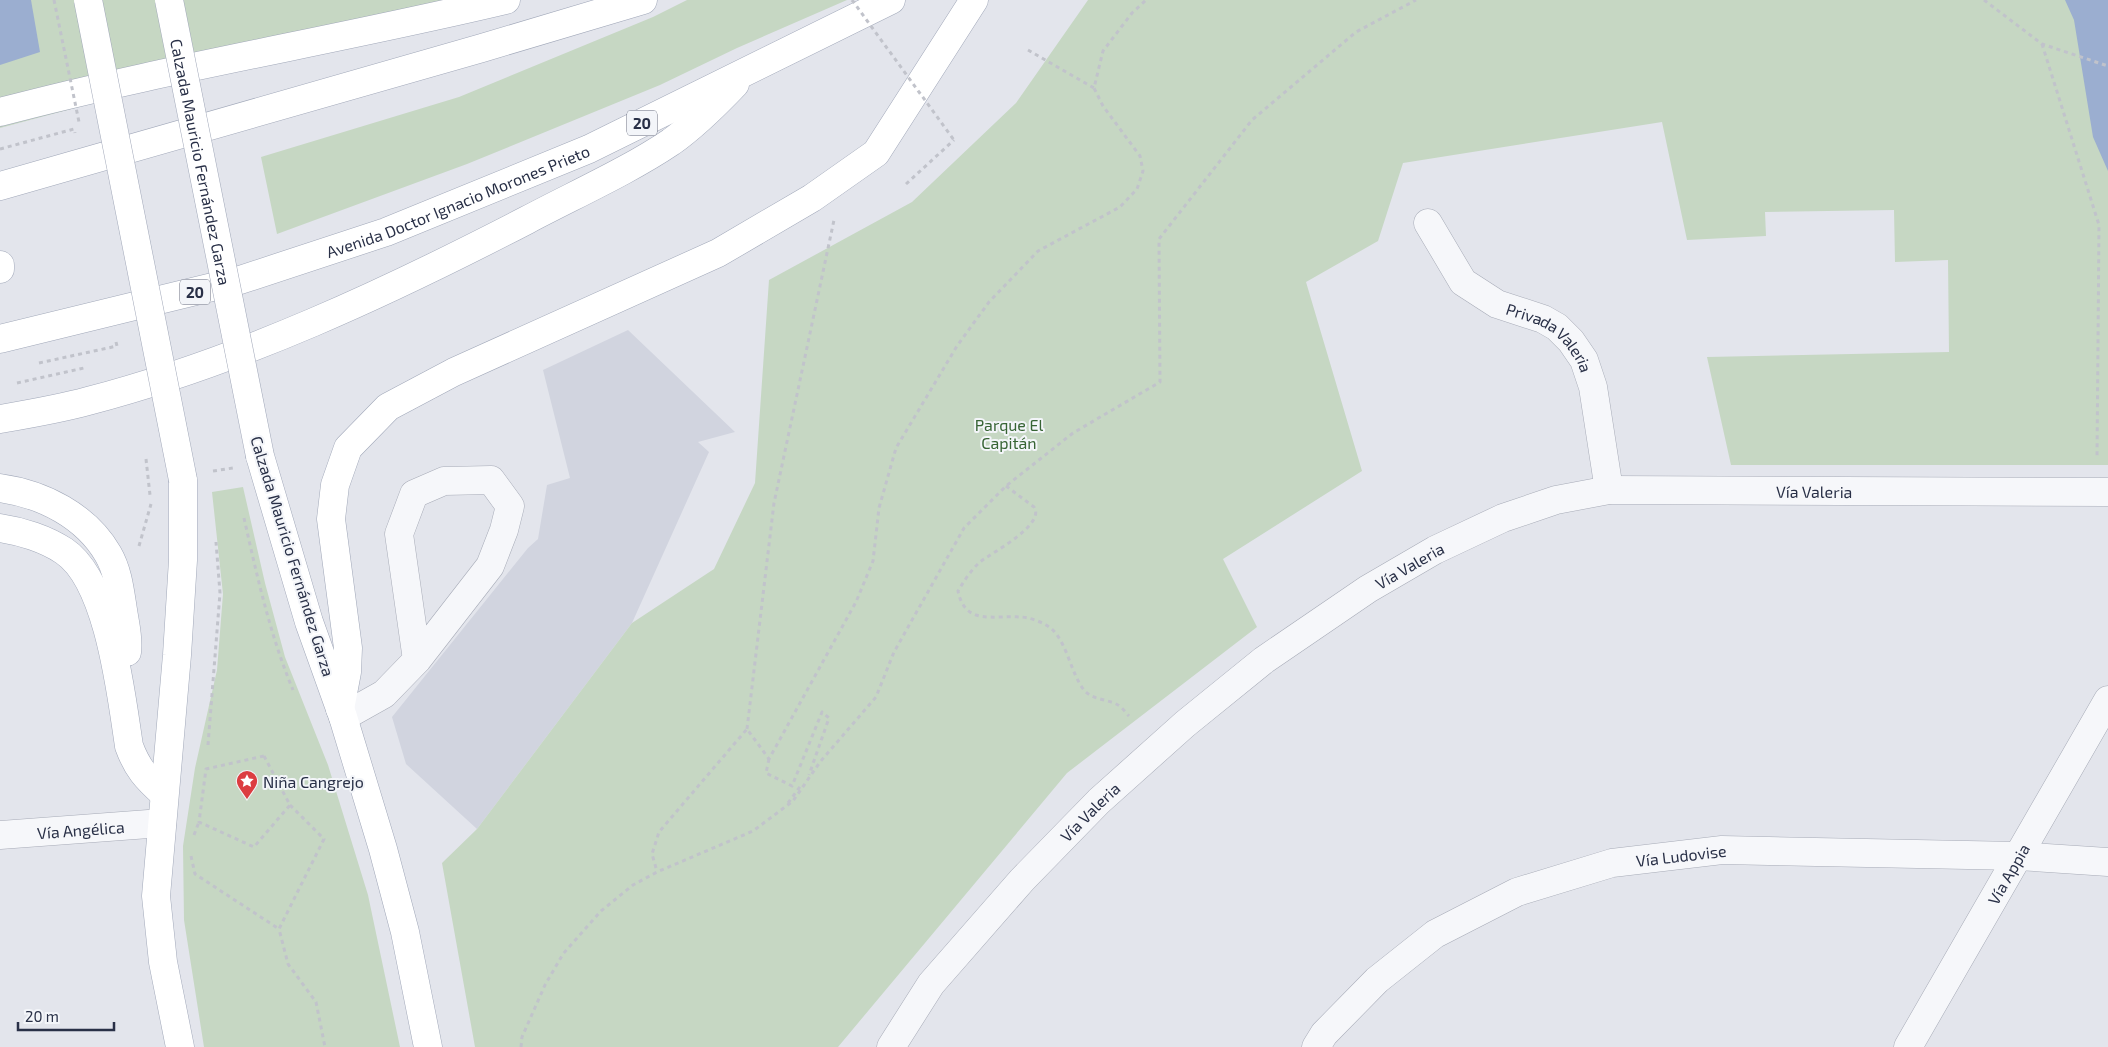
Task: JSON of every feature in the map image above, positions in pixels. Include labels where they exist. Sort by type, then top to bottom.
[{"type":"main road","points":[[88,0],[184,480],[181,598],[172,725],[164,794],[156,896],[163,962],[180,1047]]},
{"type":"main road","name":"Calzada Mauricio Fernández Garza","points":[[169,0],[260,456],[309,622],[342,713],[405,932],[428,1047]]},
{"type":"main road","points":[[0,112],[78,91],[416,21],[506,0]]},
{"type":"main road","points":[[0,186],[643,0]]},
{"type":"main road","name":"Avenida Doctor Ignacio Morones Prieto","points":[[0,338],[237,281],[386,232],[589,149],[891,0]]},
{"type":"main road","points":[[342,713],[348,648],[331,519],[335,485],[348,448],[388,407],[454,372],[718,253],[812,198],[876,152],[974,0]]},
{"type":"main road","points":[[0,419],[96,399],[200,366],[355,304],[482,243],[671,142],[704,116],[746,72]]},
{"type":"main road","points":[[0,488],[38,497],[68,512],[92,532],[108,554],[119,583],[128,646],[123,706]]},
{"type":"main road","points":[[0,528],[39,538],[65,551],[88,578],[96,592],[105,618],[129,746],[135,763],[142,774],[164,794]]},
{"type":"street","name":"Privada Valeria","points":[[1428,223],[1463,282],[1497,304],[1543,319],[1557,327],[1572,341],[1584,360],[1593,387],[1609,490]]},
{"type":"street","points":[[342,713],[384,694],[418,660],[490,566],[504,530],[510,506],[491,480],[444,481],[414,494],[398,534],[418,660]]},
{"type":"street","name":"Vía Valeria","points":[[890,1047],[931,984],[1022,880],[1099,801],[1185,724],[1264,660],[1368,589],[1435,550],[1503,518],[1556,500],[1609,490],[2108,492]]},
{"type":"street","name":"Vía Appia","points":[[1908,1047],[2108,700]]},
{"type":"street","name":"Vía Angélica","points":[[0,835],[162,823]]},
{"type":"street","name":"Vía Ludovise","points":[[1316,1047],[1324,1034],[1377,980],[1434,934],[1518,892],[1612,863],[1722,850],[2018,856],[2108,862]]},
{"type":"path","points":[[852,0],[954,140],[906,184]]},
{"type":"path","points":[[1094,88],[1103,51],[1132,13],[1146,0]]},
{"type":"path","points":[[521,1047],[522,1037],[545,985],[563,954],[601,910],[633,885],[657,872],[753,831],[793,801],[820,762],[876,698],[894,652],[964,528],[1006,486],[1073,432],[1160,382],[1159,239],[1252,120],[1356,32],[1416,0]]},
{"type":"path","points":[[1984,0],[2042,44],[2108,66]]},
{"type":"path","points":[[2042,44],[2099,225],[2097,458]]},
{"type":"path","points":[[785,807],[809,774],[829,718],[822,712],[792,786],[766,773],[769,759],[856,602],[873,562],[879,508],[896,448],[957,346],[989,302],[1038,251],[1120,207],[1137,189],[1143,171],[1140,156],[1103,106],[1094,88],[1028,50]]},
{"type":"path","points":[[0,149],[74,129],[76,136]]},
{"type":"path","points":[[656,868],[652,854],[659,832],[747,729],[774,503],[835,214]]},
{"type":"path","points":[[29,366],[117,346]]},
{"type":"path","points":[[10,384],[87,367]]},
{"type":"path","points":[[139,548],[151,502],[145,456]]},
{"type":"path","points":[[231,461],[235,477]]},
{"type":"path","points":[[208,464],[210,472],[233,468]]},
{"type":"path","points":[[1006,486],[1034,507],[1036,516],[1019,536],[979,563],[965,580],[958,591],[963,605],[972,614],[988,618],[1022,616],[1048,626],[1064,646],[1073,672],[1085,691],[1119,705],[1129,716]]},
{"type":"path","points":[[243,513],[280,660],[293,690]]},
{"type":"path","points":[[208,745],[220,593],[215,537]]},
{"type":"path","points":[[747,729],[769,759]]},
{"type":"path","points":[[193,838],[199,822],[206,770],[264,756],[290,805],[324,839],[279,929],[288,964],[316,1002],[325,1047]]},
{"type":"path","points":[[199,822],[254,847],[290,805]]},
{"type":"path","points":[[191,855],[195,874],[279,929]]},
{"type":"shaded area","points":[[628,330],[735,432],[698,442],[709,452],[632,623],[477,829],[406,764],[392,717],[528,548],[538,539],[547,485],[570,478],[543,370]]},
{"type":"green space","points":[[0,0],[480,0],[0,128]]},
{"type":"green space","points":[[687,0],[847,0],[737,48],[660,85],[467,164],[277,234],[261,157],[459,97],[653,17]]},
{"type":"green space","name":"Parque El Capitán","points":[[1088,0],[2108,0],[2108,465],[1731,465],[1707,357],[1949,352],[1948,260],[1895,262],[1894,210],[1765,212],[1766,236],[1687,240],[1662,122],[1403,163],[1378,241],[1306,282],[1362,471],[1223,559],[1257,627],[1067,773],[838,1047],[475,1047],[442,863],[477,829],[632,623],[714,569],[755,483],[769,280],[912,202],[1016,103]]},
{"type":"green space","points":[[243,487],[265,583],[285,657],[328,765],[368,895],[400,1047],[204,1047],[184,920],[183,846],[195,768],[217,670],[223,594],[212,492]]},
{"type":"water","points":[[0,0],[31,0],[40,52],[0,65]]},
{"type":"water","points":[[2065,0],[2108,0],[2108,171],[2093,137],[2074,20]]},
{"type":"place","name":"Niña Cangrejo","points":[[247,800]]}]
